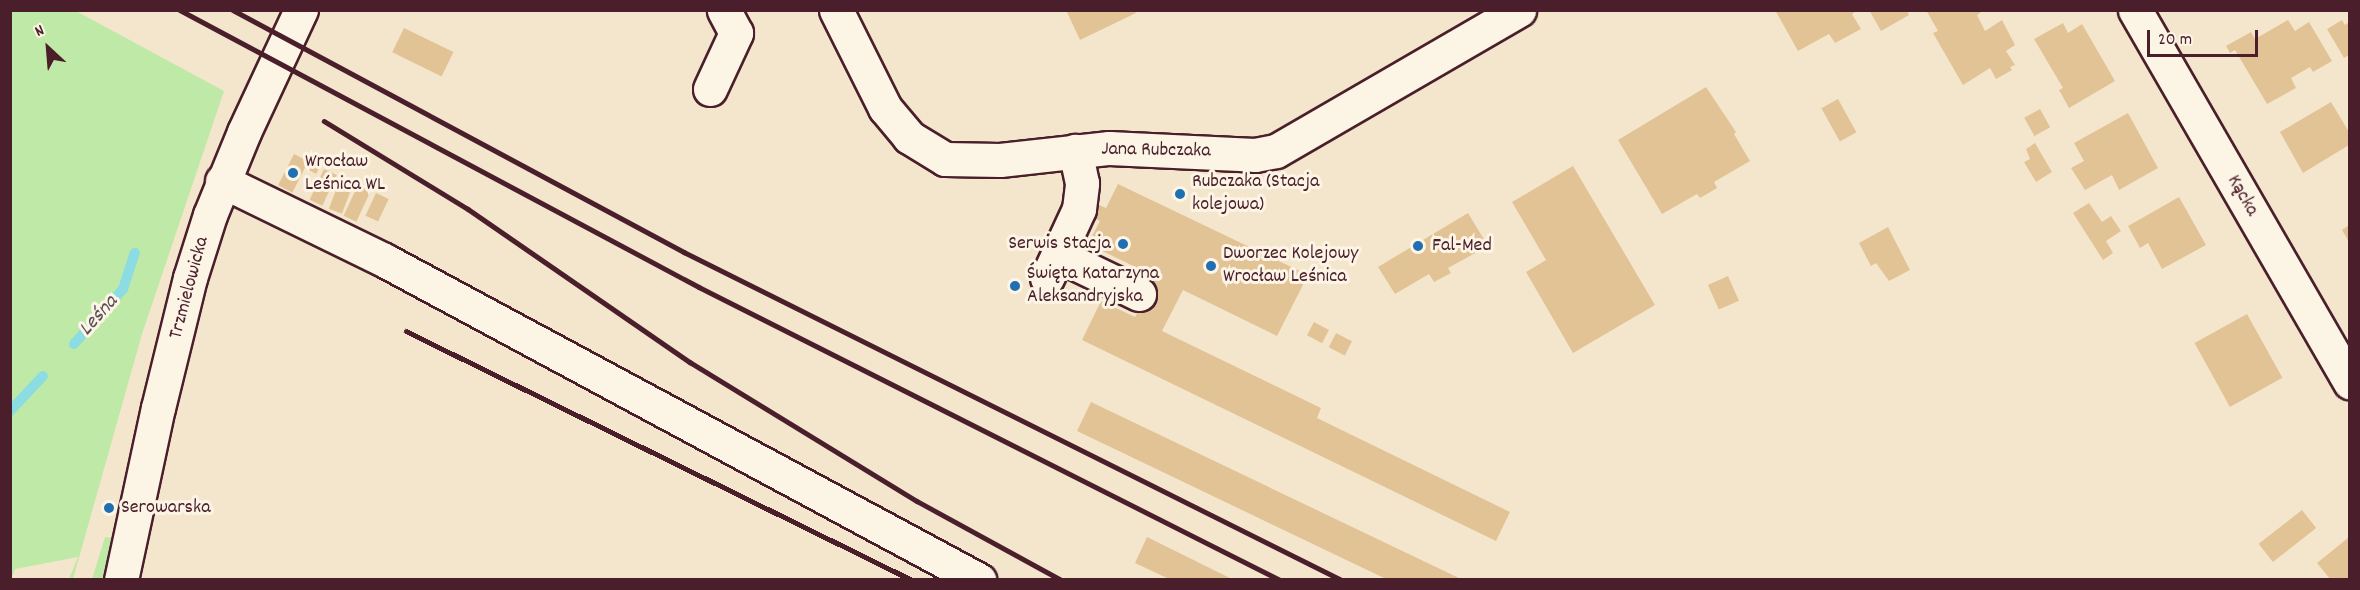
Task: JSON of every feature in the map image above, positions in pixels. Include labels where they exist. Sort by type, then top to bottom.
[{"type":"street","name":"Trzmielowicka","points":[[121,579],[182,311],[222,181],[302,10]]},
{"type":"street","points":[[710,89],[736,33],[724,10]]},
{"type":"street","name":"Jana Rubczaka","points":[[836,10],[885,108],[909,137],[945,159],[1000,160],[1110,147],[1255,155],[1276,151],[1519,10]]},
{"type":"street","name":"Kącka","points":[[2135,10],[2349,382]]},
{"type":"street","points":[[1075,152],[1083,183],[1079,209],[1053,267],[1139,294]]},
{"type":"street","points":[[222,181],[384,260],[979,579]]},
{"type":"green space","points":[[10,11],[76,11],[224,91],[142,334],[73,579],[69,579],[78,557],[15,569],[11,579]]},
{"type":"green space","points":[[105,537],[112,538],[103,579],[92,579]]},
{"type":"building","points":[[1066,10],[1134,10],[1136,13],[1080,40]]},
{"type":"building","points":[[1775,10],[1858,10],[1852,14],[1861,29],[1835,43],[1829,34],[1798,51]]},
{"type":"building","points":[[1869,10],[1907,10],[1909,15],[1881,31]]},
{"type":"building","points":[[1926,10],[1984,10],[1977,15],[1985,31],[2002,20],[2015,45],[2006,51],[2015,65],[2010,67],[2012,70],[1996,79],[1990,68],[1963,85],[1933,33],[1938,31]]},
{"type":"building","points":[[2288,20],[2295,31],[2309,22],[2332,61],[2313,72],[2310,67],[2291,78],[2296,88],[2267,104],[2235,50],[2230,53],[2226,46],[2251,32],[2255,39]]},
{"type":"building","points":[[2342,20],[2345,25],[2349,22],[2349,55],[2344,58],[2327,29]]},
{"type":"building","points":[[2063,23],[2068,33],[2082,24],[2115,81],[2069,108],[2059,90],[2063,88],[2034,39]]},
{"type":"building","points":[[404,28],[453,52],[442,76],[392,52]]},
{"type":"building","points":[[1706,87],[1736,132],[1734,134],[1750,161],[1714,182],[1717,188],[1700,198],[1697,194],[1662,214],[1618,140]]},
{"type":"building","points":[[1838,99],[1856,132],[1840,141],[1821,108]]},
{"type":"building","points":[[2331,102],[2349,132],[2349,145],[2303,173],[2280,132]]},
{"type":"building","points":[[2040,109],[2050,127],[2034,136],[2024,118]]},
{"type":"building","points":[[2128,113],[2158,168],[2119,190],[2112,175],[2085,190],[2071,168],[2084,161],[2074,143]]},
{"type":"building","points":[[2035,143],[2052,172],[2036,182],[2024,162],[2030,159],[2026,149]]},
{"type":"building","name":"Wrocław Leśnica WL","points":[[294,154],[308,161],[292,192],[278,185]]},
{"type":"building","points":[[312,162],[320,166],[316,174],[309,170]]},
{"type":"building","points":[[1573,166],[1655,305],[1573,353],[1526,272],[1546,260],[1512,202]]},
{"type":"building","points":[[324,169],[337,175],[322,206],[310,200]]},
{"type":"building","points":[[341,177],[354,182],[342,214],[329,209]]},
{"type":"building","points":[[1118,184],[1308,275],[1277,336],[1183,290],[1162,331],[1321,408],[1317,418],[1510,512],[1496,541],[1082,340],[1101,301],[1135,317],[1156,277],[1088,244],[1100,221],[1091,216],[1097,204],[1106,208]]},
{"type":"building","points":[[358,185],[371,191],[356,222],[344,216]]},
{"type":"building","points":[[376,193],[389,199],[378,222],[365,216]]},
{"type":"building","points":[[2179,197],[2206,245],[2162,269],[2148,243],[2140,248],[2128,226]]},
{"type":"building","points":[[2089,203],[2102,222],[2111,216],[2121,231],[2106,241],[2113,253],[2103,260],[2073,213]]},
{"type":"building","points":[[1468,213],[1488,246],[1448,268],[1451,273],[1434,282],[1429,274],[1395,294],[1378,267]]},
{"type":"building","points":[[2349,225],[2349,242],[2342,230]]},
{"type":"building","points":[[1888,227],[1910,270],[1889,281],[1876,263],[1871,266],[1859,243]]},
{"type":"building","points":[[1728,276],[1739,301],[1719,310],[1708,285]]},
{"type":"building","points":[[2247,314],[2282,378],[2230,407],[2195,343]]},
{"type":"building","points":[[1314,322],[1329,330],[1322,343],[1307,335]]},
{"type":"building","points":[[1336,333],[1352,341],[1345,355],[1329,347]]},
{"type":"building","points":[[1091,402],[1461,579],[1386,579],[1077,431]]},
{"type":"building","points":[[2302,510],[2316,528],[2273,562],[2259,544]]},
{"type":"building","points":[[1147,537],[1232,579],[1169,579],[1135,563]]},
{"type":"building","points":[[2348,538],[2349,579],[2330,579],[2317,563]]},
{"type":"waterway","name":"Leśna","points":[[74,344],[123,289],[135,253]]},
{"type":"waterway","name":"Leśna","points":[[10,411],[43,376]]},
{"type":"railway","points":[[180,10],[699,287],[1280,580]]},
{"type":"railway","points":[[233,10],[684,252],[1342,580]]},
{"type":"railway","points":[[324,121],[468,209],[690,362],[917,501],[1061,580]]},
{"type":"railway","points":[[406,331],[912,580]]},
{"type":"place","name":"Wrocław Leśnica WL","points":[[293,173]]},
{"type":"place","name":"Rubczaka (Stacja kolejowa)","points":[[1180,194]]},
{"type":"place","name":"Serwis Stacja","points":[[1123,244]]},
{"type":"place","name":"Fal-Med","points":[[1418,246]]},
{"type":"place","name":"Dworzec Kolejowy Wrocław Leśnica","points":[[1211,266]]},
{"type":"place","name":"Święta Katarzyna Aleksandryjska","points":[[1015,286]]},
{"type":"place","name":"Serowarska","points":[[109,508]]}]
